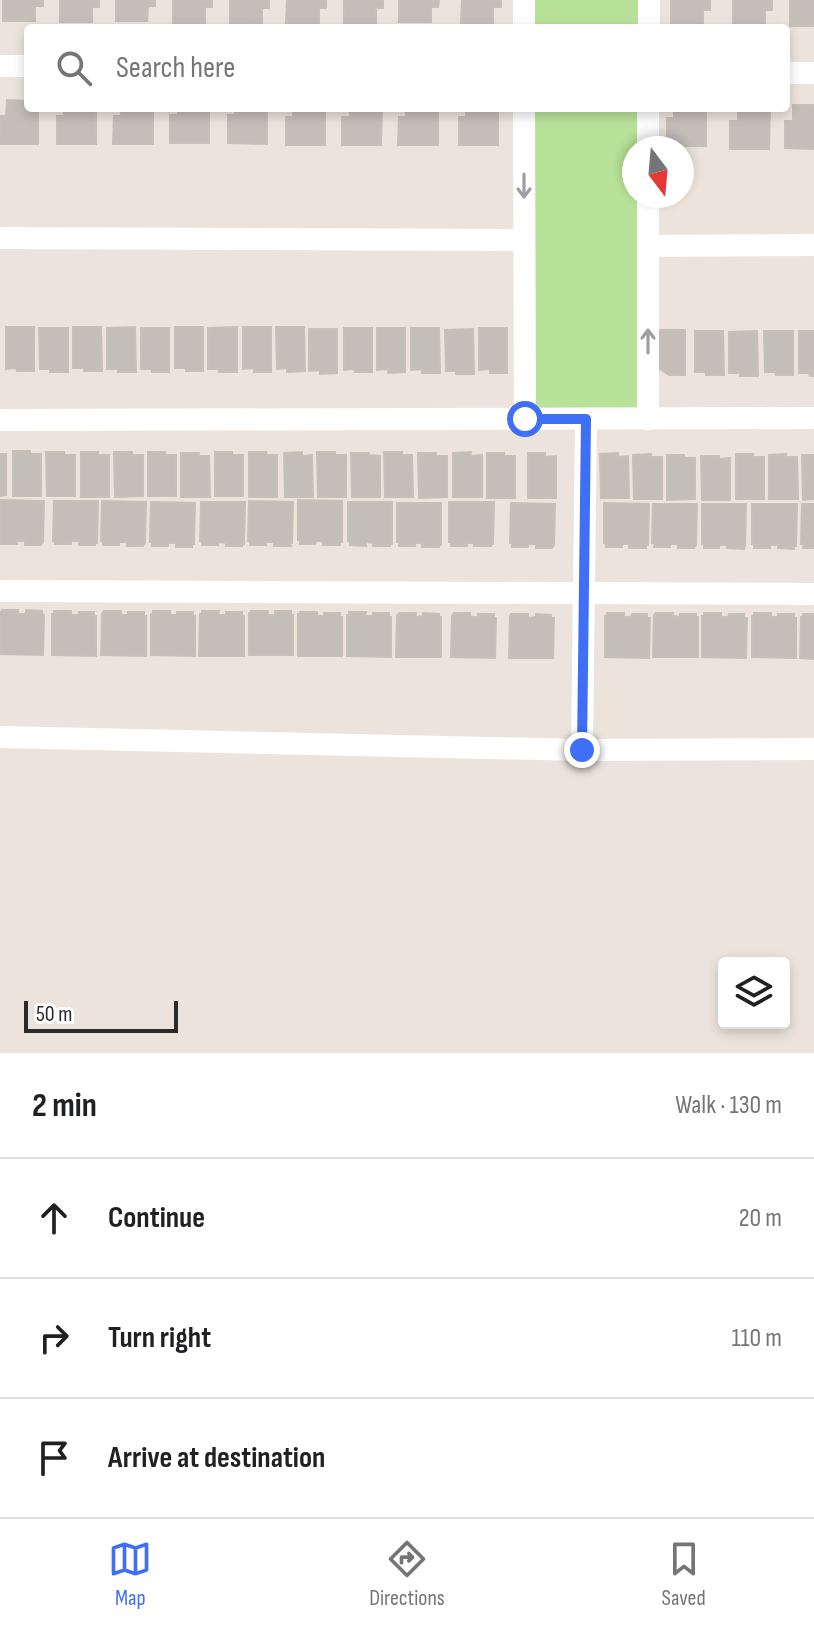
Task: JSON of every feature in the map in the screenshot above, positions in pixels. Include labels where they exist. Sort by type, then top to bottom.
[{"type":"street","points":[[524,0],[524,24]]},
{"type":"street","points":[[649,0],[649,24]]},
{"type":"street","points":[[0,66],[24,66]]},
{"type":"street","points":[[790,73],[814,73]]},
{"type":"street","points":[[524,112],[525,419]]},
{"type":"street","points":[[648,112],[648,136]]},
{"type":"street","points":[[648,208],[648,419]]},
{"type":"street","points":[[0,238],[524,240]]},
{"type":"street","points":[[648,246],[814,245]]},
{"type":"street","points":[[0,420],[814,418]]},
{"type":"street","points":[[582,750],[586,419]]},
{"type":"street","points":[[0,591],[814,594]]},
{"type":"street","points":[[0,737],[582,750],[814,749]]},
{"type":"green space","points":[[524,0],[649,0],[649,24],[524,24]]},
{"type":"green space","points":[[524,112],[648,112],[648,136],[622,136],[622,208],[648,208],[648,419],[525,419]]},
{"type":"building","points":[[3,0],[43,0],[43,6],[35,6],[35,21],[3,21]]},
{"type":"building","points":[[60,0],[99,0],[99,7],[92,7],[92,22],[60,22]]},
{"type":"building","points":[[116,0],[155,0],[155,6],[148,6],[147,21],[116,21]]},
{"type":"building","points":[[173,0],[212,0],[212,7],[205,7],[205,23],[173,23]]},
{"type":"building","points":[[230,0],[269,0],[269,8],[262,8],[262,24],[230,23]]},
{"type":"building","points":[[287,0],[326,0],[326,8],[319,8],[319,23],[286,23]]},
{"type":"building","points":[[344,0],[383,0],[383,8],[376,8],[376,23],[344,23]]},
{"type":"building","points":[[399,0],[439,0],[438,7],[431,7],[431,22],[399,22]]},
{"type":"building","points":[[462,0],[501,0],[501,7],[493,7],[493,23],[461,23]]},
{"type":"building","points":[[671,0],[710,0],[710,10],[703,10],[703,24],[671,24]]},
{"type":"building","points":[[733,0],[772,0],[772,10],[765,10],[765,24],[733,24]]},
{"type":"building","points":[[790,0],[814,0],[814,26],[790,26]]},
{"type":"building","points":[[7,100],[24,101],[24,112],[38,112],[38,144],[0,144],[0,116],[6,116]]},
{"type":"building","points":[[793,105],[814,105],[814,149],[785,148],[785,121],[793,121]]},
{"type":"building","points":[[64,112],[96,112],[96,144],[57,144],[57,116],[64,116]]},
{"type":"building","points":[[121,112],[153,112],[153,144],[113,144],[114,116],[121,116]]},
{"type":"building","points":[[178,112],[209,112],[209,143],[170,143],[170,115],[178,115]]},
{"type":"building","points":[[235,112],[267,112],[267,144],[228,143],[228,115],[235,115]]},
{"type":"building","points":[[293,112],[325,112],[325,145],[286,145],[286,117],[293,117]]},
{"type":"building","points":[[350,112],[382,112],[381,145],[342,145],[342,117],[350,117]]},
{"type":"building","points":[[406,112],[438,112],[438,145],[398,145],[399,117],[406,117]]},
{"type":"building","points":[[466,112],[498,112],[498,145],[459,145],[459,117],[466,117]]},
{"type":"building","points":[[674,112],[706,112],[706,146],[694,146],[694,136],[667,136],[667,118],[674,118]]},
{"type":"building","points":[[738,112],[770,112],[769,149],[730,149],[730,121],[738,121]]},
{"type":"building","points":[[6,327],[34,327],[34,371],[6,369]]},
{"type":"building","points":[[73,327],[101,327],[102,371],[73,368]]},
{"type":"building","points":[[135,327],[136,372],[107,369],[107,328]]},
{"type":"building","points":[[175,327],[203,327],[203,371],[175,368]]},
{"type":"building","points":[[237,327],[237,372],[208,369],[208,328]]},
{"type":"building","points":[[243,327],[271,327],[271,372],[243,369]]},
{"type":"building","points":[[276,327],[304,327],[305,371],[277,369]]},
{"type":"building","points":[[39,328],[68,328],[68,372],[40,369]]},
{"type":"building","points":[[141,328],[169,328],[169,372],[141,369]]},
{"type":"building","points":[[344,328],[372,328],[372,372],[344,370]]},
{"type":"building","points":[[377,328],[405,328],[405,372],[377,370]]},
{"type":"building","points":[[411,328],[439,328],[440,373],[411,370]]},
{"type":"building","points":[[479,328],[507,328],[507,373],[479,370]]},
{"type":"building","points":[[309,329],[337,329],[337,373],[309,371]]},
{"type":"building","points":[[473,329],[474,374],[446,371],[445,330]]},
{"type":"building","points":[[658,330],[685,330],[685,375],[669,375],[657,367]]},
{"type":"building","points":[[695,331],[723,331],[724,375],[695,372]]},
{"type":"building","points":[[757,331],[758,376],[729,373],[729,332]]},
{"type":"building","points":[[764,331],[793,331],[793,375],[765,372]]},
{"type":"building","points":[[799,331],[814,331],[814,376],[799,373]]},
{"type":"building","points":[[13,451],[41,454],[41,496],[13,496]]},
{"type":"building","points":[[46,452],[75,455],[75,496],[47,496]]},
{"type":"building","points":[[81,452],[109,455],[109,497],[81,497]]},
{"type":"building","points":[[114,452],[143,455],[143,496],[115,497]]},
{"type":"building","points":[[148,452],[176,455],[176,496],[148,496]]},
{"type":"building","points":[[215,452],[243,455],[243,496],[215,496]]},
{"type":"building","points":[[249,452],[277,455],[277,497],[249,497]]},
{"type":"building","points":[[302,452],[302,456],[312,455],[313,497],[285,497],[284,453]]},
{"type":"building","points":[[317,452],[346,455],[346,497],[318,497]]},
{"type":"building","points":[[384,452],[412,455],[413,497],[385,497]]},
{"type":"building","points":[[471,452],[470,456],[482,455],[482,497],[453,497],[453,453]]},
{"type":"building","points":[[181,453],[209,456],[210,497],[181,497]]},
{"type":"building","points":[[351,453],[380,456],[380,497],[352,497]]},
{"type":"building","points":[[418,453],[447,456],[447,497],[419,498]]},
{"type":"building","points":[[487,453],[515,456],[515,498],[487,498]]},
{"type":"building","points":[[528,453],[556,456],[556,498],[528,498]]},
{"type":"building","points":[[618,453],[618,457],[628,456],[629,498],[601,498],[600,454]]},
{"type":"building","points":[[0,454],[6,454],[6,495],[0,496]]},
{"type":"building","points":[[651,454],[651,457],[662,457],[662,499],[634,499],[633,455]]},
{"type":"building","points":[[736,454],[764,457],[764,499],[736,499]]},
{"type":"building","points":[[786,454],[786,457],[797,457],[798,499],[769,499],[769,455]]},
{"type":"building","points":[[667,455],[695,458],[695,499],[667,500]]},
{"type":"building","points":[[802,455],[814,455],[814,499],[803,500]]},
{"type":"building","points":[[701,456],[730,458],[730,500],[702,500]]},
{"type":"building","points":[[0,500],[44,501],[41,545],[25,545],[25,541],[1,544]]},
{"type":"building","points":[[298,500],[342,501],[340,545],[323,545],[323,541],[300,544]]},
{"type":"building","points":[[54,501],[98,501],[95,545],[79,545],[79,541],[55,544]]},
{"type":"building","points":[[102,501],[146,502],[143,546],[127,546],[127,542],[103,545]]},
{"type":"building","points":[[249,501],[293,502],[291,546],[274,546],[274,542],[250,545]]},
{"type":"building","points":[[151,502],[195,503],[192,547],[176,547],[176,543],[152,546]]},
{"type":"building","points":[[201,502],[245,502],[242,546],[226,546],[226,543],[218,542],[218,545],[202,545]]},
{"type":"building","points":[[348,502],[392,502],[390,546],[373,546],[373,543],[366,542],[366,546],[350,545]]},
{"type":"building","points":[[449,502],[494,502],[491,546],[467,543],[467,546],[451,546]]},
{"type":"building","points":[[397,503],[441,503],[439,547],[422,547],[422,543],[399,546]]},
{"type":"building","points":[[511,503],[555,504],[552,548],[536,548],[536,544],[512,547]]},
{"type":"building","points":[[604,503],[649,504],[646,548],[629,548],[629,544],[606,547]]},
{"type":"building","points":[[653,504],[697,504],[694,548],[678,548],[678,544],[654,547]]},
{"type":"building","points":[[702,504],[746,504],[744,549],[727,548],[727,545],[704,548]]},
{"type":"building","points":[[752,504],[797,504],[794,549],[778,548],[778,545],[754,548]]},
{"type":"building","points":[[802,504],[814,504],[814,548],[803,548],[804,544],[801,544]]},
{"type":"building","points":[[2,610],[18,610],[18,614],[26,614],[26,610],[42,611],[43,655],[0,654]]},
{"type":"building","points":[[54,611],[71,611],[71,615],[94,612],[96,656],[52,655]]},
{"type":"building","points":[[104,611],[121,611],[121,615],[144,612],[146,656],[101,655]]},
{"type":"building","points":[[153,611],[170,611],[170,615],[193,612],[195,656],[151,655]]},
{"type":"building","points":[[202,611],[219,611],[218,615],[242,612],[244,656],[199,656]]},
{"type":"building","points":[[251,611],[268,611],[268,615],[275,615],[275,611],[291,611],[293,655],[249,655]]},
{"type":"building","points":[[300,612],[317,612],[317,616],[340,613],[342,656],[298,656]]},
{"type":"building","points":[[349,612],[366,612],[365,616],[389,613],[391,657],[347,656]]},
{"type":"building","points":[[399,613],[416,613],[415,617],[423,616],[423,613],[439,614],[441,657],[396,657]]},
{"type":"building","points":[[454,613],[470,613],[470,617],[494,614],[495,658],[451,657]]},
{"type":"building","points":[[607,613],[624,613],[624,617],[647,614],[650,618],[649,658],[605,657]]},
{"type":"building","points":[[656,613],[673,613],[673,616],[680,617],[680,614],[696,614],[698,657],[653,657]]},
{"type":"building","points":[[704,613],[721,613],[721,617],[744,614],[747,618],[746,658],[702,657]]},
{"type":"building","points":[[754,613],[771,613],[771,617],[794,614],[796,658],[752,657]]},
{"type":"building","points":[[511,614],[528,614],[528,618],[536,617],[536,614],[551,615],[554,618],[553,658],[509,658]]},
{"type":"building","points":[[803,614],[814,614],[814,659],[800,658]]},
{"type":"route","points":[[525,419],[586,419],[582,750]]}]
